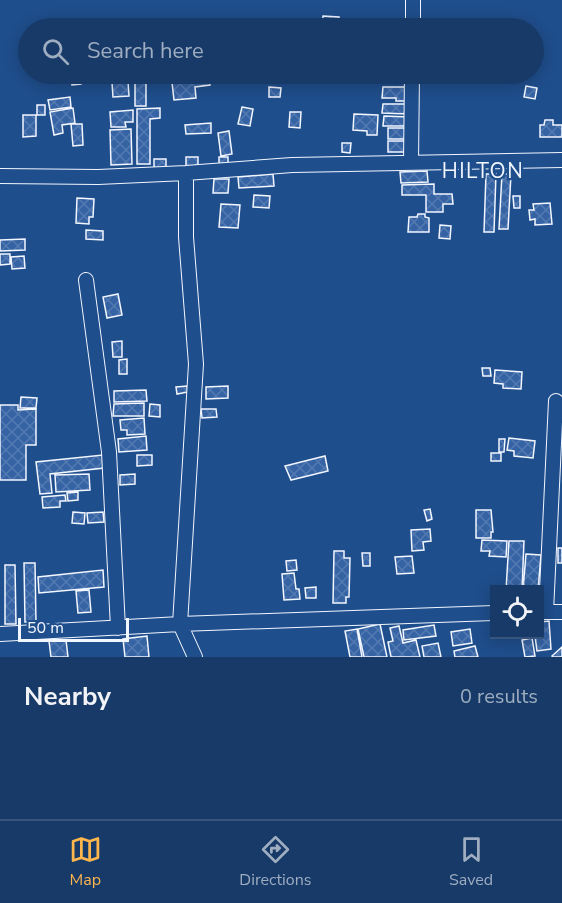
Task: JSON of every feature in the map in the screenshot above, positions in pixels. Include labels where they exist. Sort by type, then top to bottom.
[{"type":"street","points":[[412,18],[413,0]]},
{"type":"street","points":[[411,162],[412,84]]},
{"type":"street","points":[[0,176],[98,177],[292,165],[562,160]]},
{"type":"street","points":[[186,173],[186,237],[196,364],[180,624],[195,657]]},
{"type":"street","points":[[86,280],[109,452],[118,628]]},
{"type":"street","points":[[544,596],[556,401]]},
{"type":"street","points":[[544,612],[562,612]]},
{"type":"street","points":[[0,634],[180,624],[490,613]]},
{"type":"building","points":[[323,16],[339,17],[339,18],[323,18]]},
{"type":"building","points":[[112,84],[128,84],[129,96],[113,97]]},
{"type":"building","points":[[135,84],[146,84],[146,106],[135,106]]},
{"type":"building","points":[[172,84],[210,84],[195,87],[196,98],[174,100]]},
{"type":"building","points":[[526,86],[537,88],[535,99],[524,97]]},
{"type":"building","points":[[269,87],[281,88],[280,97],[269,97]]},
{"type":"building","points":[[383,87],[409,87],[406,101],[382,98]]},
{"type":"building","points":[[70,97],[71,107],[50,110],[48,100]]},
{"type":"building","points":[[383,104],[408,104],[408,114],[382,113]]},
{"type":"building","points":[[37,105],[45,105],[45,115],[37,115]]},
{"type":"building","points":[[242,107],[253,109],[250,126],[238,124]]},
{"type":"building","points":[[73,108],[75,123],[62,125],[63,133],[54,135],[50,112]]},
{"type":"building","points":[[160,108],[160,118],[150,119],[150,164],[137,164],[137,109]]},
{"type":"building","points":[[133,110],[133,122],[125,122],[126,127],[111,127],[110,112]]},
{"type":"building","points":[[290,112],[301,112],[300,128],[289,127]]},
{"type":"building","points":[[354,114],[378,115],[377,135],[367,135],[367,131],[353,130]]},
{"type":"building","points":[[23,115],[36,115],[36,136],[23,137]]},
{"type":"building","points":[[384,116],[409,117],[409,126],[383,126]]},
{"type":"building","points":[[545,120],[553,120],[553,125],[562,125],[562,137],[540,137],[540,125],[544,125]]},
{"type":"building","points":[[211,123],[211,133],[186,134],[185,125]]},
{"type":"building","points":[[71,124],[82,124],[83,145],[73,146]]},
{"type":"building","points":[[388,128],[406,128],[406,139],[388,139]]},
{"type":"building","points":[[131,129],[132,164],[111,165],[110,130]]},
{"type":"building","points":[[229,131],[232,154],[221,156],[218,133]]},
{"type":"building","points":[[388,141],[406,141],[405,152],[388,152]]},
{"type":"building","points":[[342,143],[351,143],[350,153],[342,152]]},
{"type":"building","points":[[186,157],[198,157],[198,166],[186,167]]},
{"type":"building","points":[[219,157],[228,157],[228,164],[219,164]]},
{"type":"building","points":[[154,159],[166,159],[166,168],[154,168]]},
{"type":"building","points":[[427,171],[428,182],[401,183],[400,172]]},
{"type":"building","points":[[273,174],[274,186],[239,188],[238,177]]},
{"type":"building","points":[[486,174],[496,174],[494,232],[484,232]]},
{"type":"building","points":[[502,174],[511,174],[508,229],[499,229]]},
{"type":"building","points":[[214,179],[229,179],[228,193],[213,193]]},
{"type":"building","points":[[434,184],[434,194],[452,194],[453,204],[443,204],[443,212],[426,212],[426,195],[402,195],[402,185]]},
{"type":"building","points":[[254,195],[270,196],[269,208],[253,207]]},
{"type":"building","points":[[513,196],[520,196],[520,208],[514,208]]},
{"type":"building","points":[[77,198],[94,199],[93,217],[89,217],[89,224],[76,223]]},
{"type":"building","points":[[550,203],[552,224],[535,225],[535,219],[530,220],[529,210],[534,210],[533,204]]},
{"type":"building","points":[[221,204],[240,205],[238,228],[219,227]]},
{"type":"building","points":[[418,214],[425,214],[425,217],[429,218],[429,232],[408,232],[409,217],[417,217]]},
{"type":"building","points":[[440,225],[451,226],[450,239],[439,238]]},
{"type":"building","points":[[86,230],[103,231],[103,240],[86,239]]},
{"type":"building","points":[[25,239],[25,250],[0,251],[0,240]]},
{"type":"building","points":[[0,254],[10,254],[10,264],[0,265]]},
{"type":"building","points":[[24,256],[25,268],[12,269],[11,257]]},
{"type":"building","points":[[118,294],[122,315],[107,318],[103,297]]},
{"type":"building","points":[[122,341],[122,357],[113,357],[112,342]]},
{"type":"building","points":[[127,359],[127,374],[119,374],[119,360]]},
{"type":"building","points":[[482,368],[490,368],[491,376],[483,376]]},
{"type":"building","points":[[495,370],[522,372],[521,389],[503,388],[503,384],[494,383]]},
{"type":"building","points":[[187,386],[188,392],[177,394],[176,387]]},
{"type":"building","points":[[228,386],[228,398],[206,399],[206,387]]},
{"type":"building","points":[[146,390],[147,401],[114,402],[114,391]]},
{"type":"building","points":[[21,397],[37,398],[36,408],[20,408]]},
{"type":"building","points":[[144,403],[144,416],[113,416],[114,404]]},
{"type":"building","points":[[150,404],[160,405],[160,417],[149,416]]},
{"type":"building","points":[[0,405],[18,405],[18,410],[36,409],[36,445],[26,445],[26,480],[0,480]]},
{"type":"building","points":[[201,409],[216,409],[217,417],[202,418]]},
{"type":"building","points":[[144,418],[145,434],[127,435],[127,430],[121,430],[120,420]]},
{"type":"building","points":[[146,436],[147,450],[119,452],[118,439]]},
{"type":"building","points":[[509,438],[535,441],[533,458],[514,456],[514,451],[507,450]]},
{"type":"building","points":[[499,439],[505,439],[504,452],[499,452]]},
{"type":"building","points":[[491,453],[501,453],[501,461],[491,461]]},
{"type":"building","points":[[103,455],[104,468],[50,474],[52,493],[40,494],[36,462]]},
{"type":"building","points":[[137,455],[152,455],[152,465],[137,466]]},
{"type":"building","points":[[325,456],[328,471],[291,480],[285,466]]},
{"type":"building","points":[[89,474],[90,490],[56,492],[55,475]]},
{"type":"building","points":[[135,474],[135,484],[120,485],[120,475]]},
{"type":"building","points":[[78,492],[78,500],[68,501],[67,493]]},
{"type":"building","points":[[65,495],[66,501],[60,501],[60,507],[43,508],[42,497]]},
{"type":"building","points":[[430,509],[432,519],[427,521],[424,510]]},
{"type":"building","points":[[476,510],[491,510],[493,532],[491,532],[491,538],[476,538]]},
{"type":"building","points":[[73,512],[85,513],[84,524],[72,523]]},
{"type":"building","points":[[103,512],[104,522],[88,523],[87,513]]},
{"type":"building","points":[[430,529],[431,541],[423,542],[424,550],[412,551],[411,530]]},
{"type":"building","points":[[482,540],[507,541],[506,557],[489,556],[490,551],[481,551]]},
{"type":"building","points":[[509,541],[524,541],[522,585],[506,585]]},
{"type":"building","points":[[558,548],[562,548],[562,563],[558,563]]},
{"type":"building","points":[[334,551],[344,551],[344,558],[350,558],[349,597],[346,597],[346,603],[333,603]]},
{"type":"building","points":[[362,553],[370,553],[370,566],[363,566]]},
{"type":"building","points":[[526,554],[541,555],[538,585],[523,585]]},
{"type":"building","points":[[412,556],[414,573],[397,574],[395,557]]},
{"type":"building","points":[[296,560],[297,570],[287,571],[286,561]]},
{"type":"building","points":[[24,563],[35,563],[36,622],[25,622]]},
{"type":"building","points":[[5,565],[15,565],[16,624],[5,624]]},
{"type":"building","points":[[103,570],[104,587],[39,593],[38,577]]},
{"type":"building","points":[[294,573],[300,599],[284,600],[282,574]]},
{"type":"building","points":[[316,587],[316,598],[306,598],[305,588]]},
{"type":"building","points":[[89,590],[91,612],[78,613],[76,591]]},
{"type":"building","points":[[549,621],[551,649],[537,651],[535,639],[544,639],[544,622]]},
{"type":"building","points":[[380,624],[387,657],[364,657],[358,629]]},
{"type":"building","points":[[434,625],[436,636],[404,640],[403,630]]},
{"type":"building","points":[[399,626],[403,643],[416,640],[420,657],[391,657],[388,642],[393,641],[390,628]]},
{"type":"building","points":[[357,629],[362,657],[350,657],[345,631]]},
{"type":"building","points":[[470,629],[472,643],[453,646],[451,632]]},
{"type":"building","points":[[147,636],[149,657],[125,657],[123,639]]},
{"type":"building","points":[[532,639],[535,656],[525,657],[522,640]]},
{"type":"building","points":[[66,640],[68,657],[51,657],[49,641]]},
{"type":"building","points":[[438,643],[441,657],[424,657],[422,646]]},
{"type":"building","points":[[475,646],[478,657],[455,657],[454,651]]},
{"type":"building","points":[[562,647],[562,657],[552,656]]},
{"type":"district","name":"HILTON","points":[[483,171]]}]
